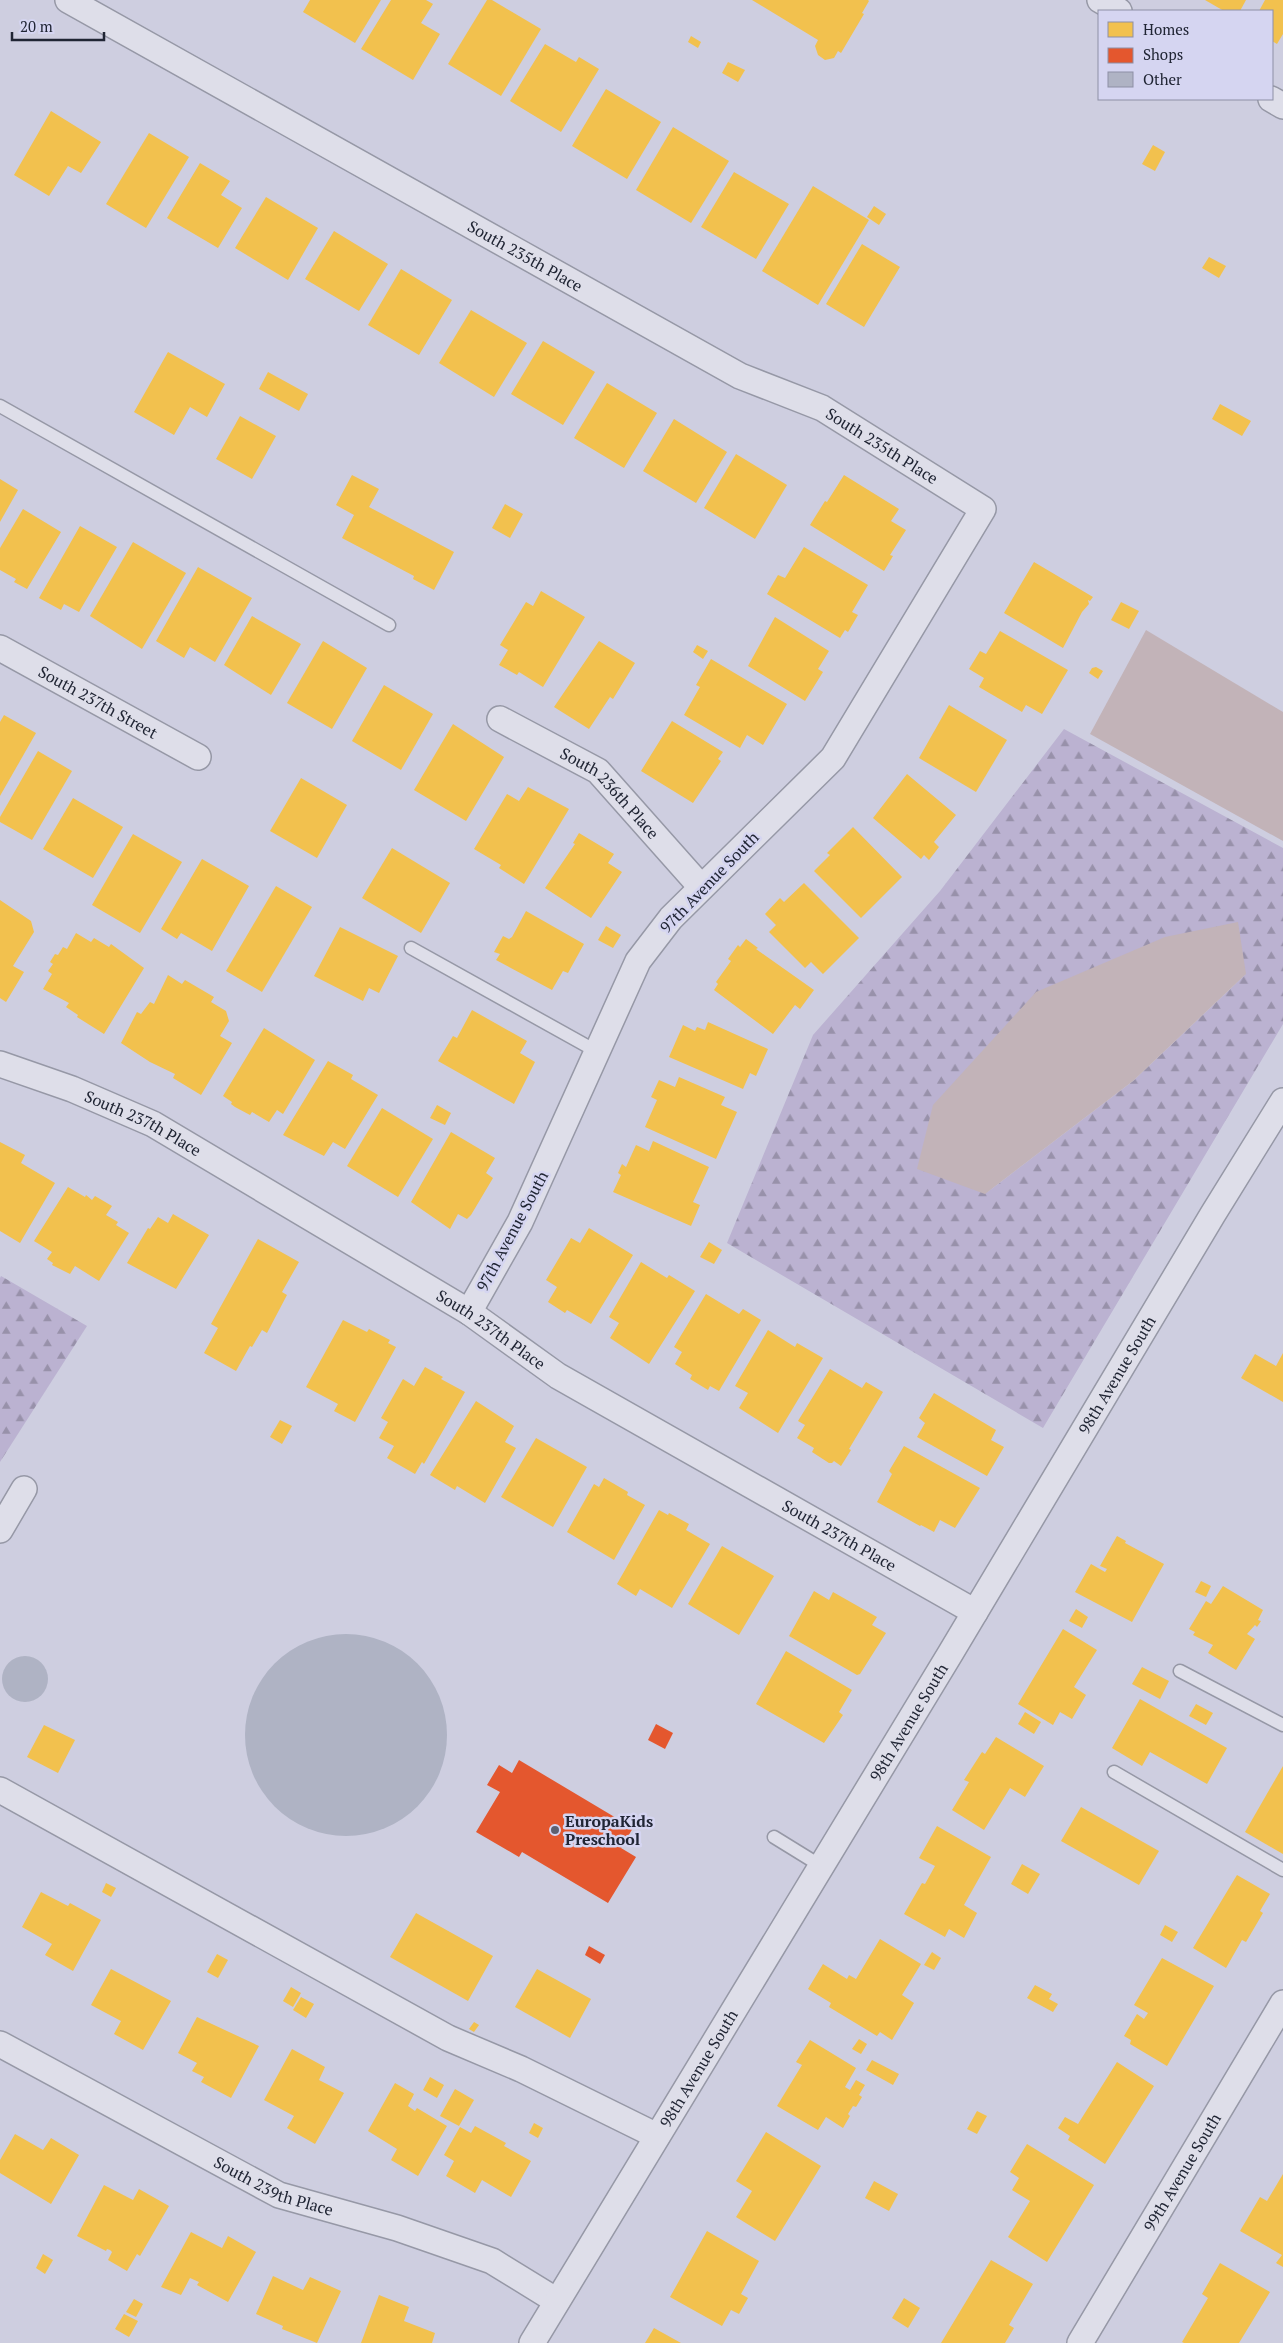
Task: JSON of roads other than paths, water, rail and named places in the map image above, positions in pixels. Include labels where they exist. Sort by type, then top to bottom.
[{"type":"street","name":"South 235th Place","points":[[68,0],[740,376],[822,408],[983,509]]},
{"type":"street","points":[[1100,0],[1117,10]]},
{"type":"street","name":"97th Avenue South","points":[[469,1312],[520,1222],[638,961],[671,918],[833,758],[983,509]]},
{"type":"street","name":"South 237th Street","points":[[0,648],[198,758]]},
{"type":"street","name":"South 236th Place","points":[[500,719],[598,771],[701,887]]},
{"type":"street","name":"South 237th Place","points":[[0,1064],[72,1089],[153,1124],[469,1312],[558,1376],[975,1612]]},
{"type":"street","name":"98th Avenue South","points":[[532,2343],[975,1612],[1208,1222],[1283,1101]]},
{"type":"street","points":[[0,1530],[24,1490]]},
{"type":"street","points":[[0,1790],[448,2038],[521,2069],[657,2136]]},
{"type":"street","name":"99th Avenue South","points":[[1080,2343],[1283,2003]]},
{"type":"street","name":"South 239th Place","points":[[0,2044],[279,2195],[397,2228],[492,2261],[557,2301]]},
{"type":"lane","points":[[0,406],[389,625]]},
{"type":"lane","points":[[410,948],[596,1051]]},
{"type":"lane","points":[[1180,1671],[1283,1725]]},
{"type":"lane","points":[[1114,1772],[1283,1870]]},
{"type":"lane","points":[[774,1837],[821,1866]]},
{"type":"place","name":"EuropaKids Preschool","points":[[555,1830]]}]
